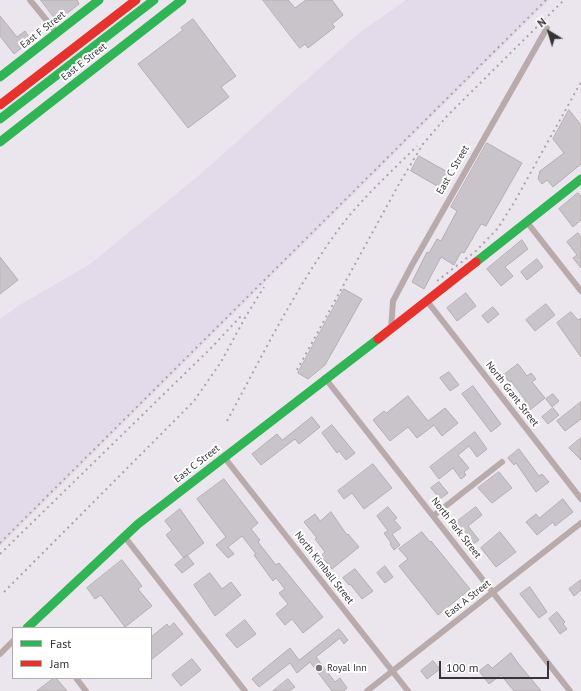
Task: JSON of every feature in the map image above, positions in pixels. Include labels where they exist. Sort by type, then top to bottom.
[{"type":"main road","name":"East F Street","points":[[0,77],[99,0]]},
{"type":"main road","points":[[0,105],[136,0]]},
{"type":"main road","name":"East E Street","points":[[0,142],[182,0]]},
{"type":"main road","points":[[0,119],[154,1]]},
{"type":"main road","name":"East C Street","points":[[32,626],[124,536],[325,378],[427,301],[581,179]]},
{"type":"street","points":[[30,0],[57,33]]},
{"type":"street","name":"East C Street","points":[[391,329],[393,301],[547,28]]},
{"type":"street","points":[[526,222],[581,291]]},
{"type":"street","name":"North Grant Street","points":[[427,301],[581,499]]},
{"type":"street","name":"North Park Street","points":[[325,378],[570,691]]},
{"type":"street","name":"North Kimball Street","points":[[224,457],[408,691]]},
{"type":"street","points":[[433,516],[502,462]]},
{"type":"street","name":"East A Street","points":[[367,691],[581,523]]},
{"type":"street","points":[[124,536],[245,691]]},
{"type":"street","points":[[0,654],[12,643]]},
{"type":"street","points":[[77,679],[86,691]]},
{"type":"shaded area","points":[[406,0],[549,0],[0,546],[0,319],[18,306],[90,264],[197,177],[359,33]]},
{"type":"building","points":[[41,0],[77,0],[79,4],[57,21]]},
{"type":"building","points":[[263,0],[288,0],[295,8],[306,0],[332,0],[343,15],[332,24],[335,27],[308,48],[305,44],[300,48]]},
{"type":"building","points":[[0,16],[17,37],[25,31],[31,40],[14,54],[0,36]]},
{"type":"building","points":[[193,19],[236,76],[221,87],[229,97],[188,128],[138,64],[183,30],[181,28]]},
{"type":"building","points":[[569,110],[581,125],[581,164],[553,187],[547,180],[542,184],[538,179],[540,171],[564,153],[553,139]]},
{"type":"building","points":[[487,143],[522,163],[486,226],[481,224],[464,253],[461,252],[454,265],[441,257],[424,289],[412,282],[427,252],[429,253],[437,239],[441,241],[457,211],[451,207]]},
{"type":"building","points":[[419,156],[453,175],[444,190],[411,171]]},
{"type":"building","points":[[578,193],[581,196],[581,220],[573,227],[559,209]]},
{"type":"building","points":[[578,233],[581,237],[581,268],[573,258],[577,255],[567,242]]},
{"type":"building","points":[[522,240],[528,249],[505,267],[513,276],[501,286],[487,269]]},
{"type":"building","points":[[0,257],[18,280],[0,294]]},
{"type":"building","points":[[537,259],[543,267],[527,280],[521,272]]},
{"type":"building","points":[[344,289],[362,299],[325,365],[308,379],[298,373]]},
{"type":"building","points":[[466,293],[476,306],[457,321],[447,308]]},
{"type":"building","points":[[546,304],[555,315],[535,331],[526,320]]},
{"type":"building","points":[[493,307],[499,314],[488,323],[482,316]]},
{"type":"building","points":[[571,312],[578,320],[581,318],[581,357],[557,323]]},
{"type":"building","points":[[518,364],[527,376],[531,373],[536,379],[532,382],[545,398],[530,410],[524,402],[526,401],[511,381],[510,383],[504,375]]},
{"type":"building","points":[[449,372],[459,385],[450,391],[440,378]]},
{"type":"building","points":[[473,386],[501,424],[491,432],[462,394]]},
{"type":"building","points":[[553,394],[559,401],[552,407],[546,399]]},
{"type":"building","points":[[408,396],[428,421],[445,408],[458,423],[442,436],[434,425],[417,438],[408,427],[390,441],[373,420],[384,411],[386,413]]},
{"type":"building","points":[[581,402],[581,419],[565,431],[557,421]]},
{"type":"building","points":[[553,408],[559,415],[548,424],[542,417]]},
{"type":"building","points":[[312,417],[320,427],[299,444],[295,439],[261,465],[252,454],[277,434],[282,440]]},
{"type":"building","points":[[332,425],[355,453],[346,460],[339,451],[337,453],[322,433]]},
{"type":"building","points":[[475,432],[487,449],[477,457],[469,446],[458,455],[469,468],[464,472],[466,475],[461,479],[453,468],[439,479],[430,467]]},
{"type":"building","points":[[581,438],[581,460],[569,448]]},
{"type":"building","points":[[519,449],[539,476],[542,474],[549,482],[536,492],[516,463],[514,465],[508,458]]},
{"type":"building","points":[[373,464],[392,488],[364,509],[352,493],[344,499],[338,491]]},
{"type":"building","points":[[499,472],[512,488],[492,503],[478,488]]},
{"type":"building","points":[[224,479],[258,523],[251,529],[260,540],[258,542],[276,565],[279,563],[323,617],[303,633],[292,619],[285,625],[276,614],[288,604],[279,593],[285,589],[276,578],[273,581],[254,555],[256,554],[242,536],[228,547],[234,554],[228,558],[216,545],[226,537],[197,499]]},
{"type":"building","points":[[439,482],[448,493],[440,499],[431,488]]},
{"type":"building","points":[[563,499],[573,512],[555,526],[553,522],[537,535],[526,522],[536,514],[539,518]]},
{"type":"building","points":[[388,507],[397,518],[394,520],[401,528],[392,534],[400,545],[394,550],[384,533],[388,531],[377,516]]},
{"type":"building","points":[[476,507],[482,515],[468,526],[479,540],[473,544],[455,523]]},
{"type":"building","points":[[180,509],[204,543],[184,558],[166,535],[172,530],[165,521]]},
{"type":"building","points":[[331,512],[347,535],[348,534],[359,547],[332,569],[321,556],[325,552],[315,539],[317,538],[304,522],[315,514],[320,521]]},
{"type":"building","points":[[422,532],[470,589],[438,615],[399,566],[408,559],[399,549]]},
{"type":"building","points":[[500,532],[516,552],[496,567],[481,548]]},
{"type":"building","points":[[187,555],[194,564],[182,573],[175,565]]},
{"type":"building","points":[[122,560],[142,586],[138,589],[152,606],[125,627],[101,595],[95,599],[87,588]]},
{"type":"building","points":[[385,566],[393,577],[385,583],[377,573]]},
{"type":"building","points":[[355,569],[373,591],[362,599],[343,578]]},
{"type":"building","points":[[210,573],[222,589],[231,582],[241,595],[215,616],[194,585]]},
{"type":"building","points":[[581,580],[581,590],[574,596],[569,589]]},
{"type":"building","points":[[530,587],[547,612],[539,618],[520,594]]},
{"type":"building","points":[[557,612],[565,622],[563,624],[567,629],[560,634],[549,619]]},
{"type":"building","points":[[245,620],[256,634],[237,648],[226,635]]},
{"type":"building","points":[[174,623],[183,634],[152,659],[152,636],[167,624],[169,627]]},
{"type":"building","points":[[339,629],[348,640],[344,644],[340,638],[316,657],[335,682],[340,678],[347,688],[344,691],[332,691],[310,662],[297,673],[290,663],[259,687],[252,679],[290,648],[299,660]]},
{"type":"building","points":[[511,653],[541,691],[514,691],[501,675],[489,684],[479,671],[488,664],[492,668]]},
{"type":"building","points":[[192,659],[201,670],[181,686],[172,675]]},
{"type":"building","points":[[433,661],[440,669],[427,679],[421,671]]},
{"type":"building","points":[[53,679],[57,679],[67,691],[37,691]]},
{"type":"building","points":[[288,679],[295,687],[289,691],[273,691]]},
{"type":"railway","points":[[0,543],[546,0]]},
{"type":"railway","points":[[297,370],[399,184],[423,144],[447,116],[564,0]]},
{"type":"railway","points":[[437,281],[476,251],[498,228],[515,201],[581,82]]},
{"type":"railway","points":[[227,421],[293,299],[322,252],[356,208],[417,146]]},
{"type":"railway","points":[[4,592],[194,401],[221,362],[264,287]]},
{"type":"railway","points":[[0,554],[211,348],[242,315]]},
{"type":"traffic: fast","points":[[0,77],[99,0]]},
{"type":"traffic: fast","points":[[0,119],[154,0]]},
{"type":"traffic: fast","points":[[0,142],[182,0]]},
{"type":"traffic: fast","points":[[476,262],[581,179]]},
{"type":"traffic: fast","points":[[28,627],[138,524],[378,339]]},
{"type":"traffic: jam","points":[[0,105],[136,0]]},
{"type":"traffic: jam","points":[[378,339],[476,262]]},
{"type":"place","name":"Royal Inn","points":[[319,668]]}]
